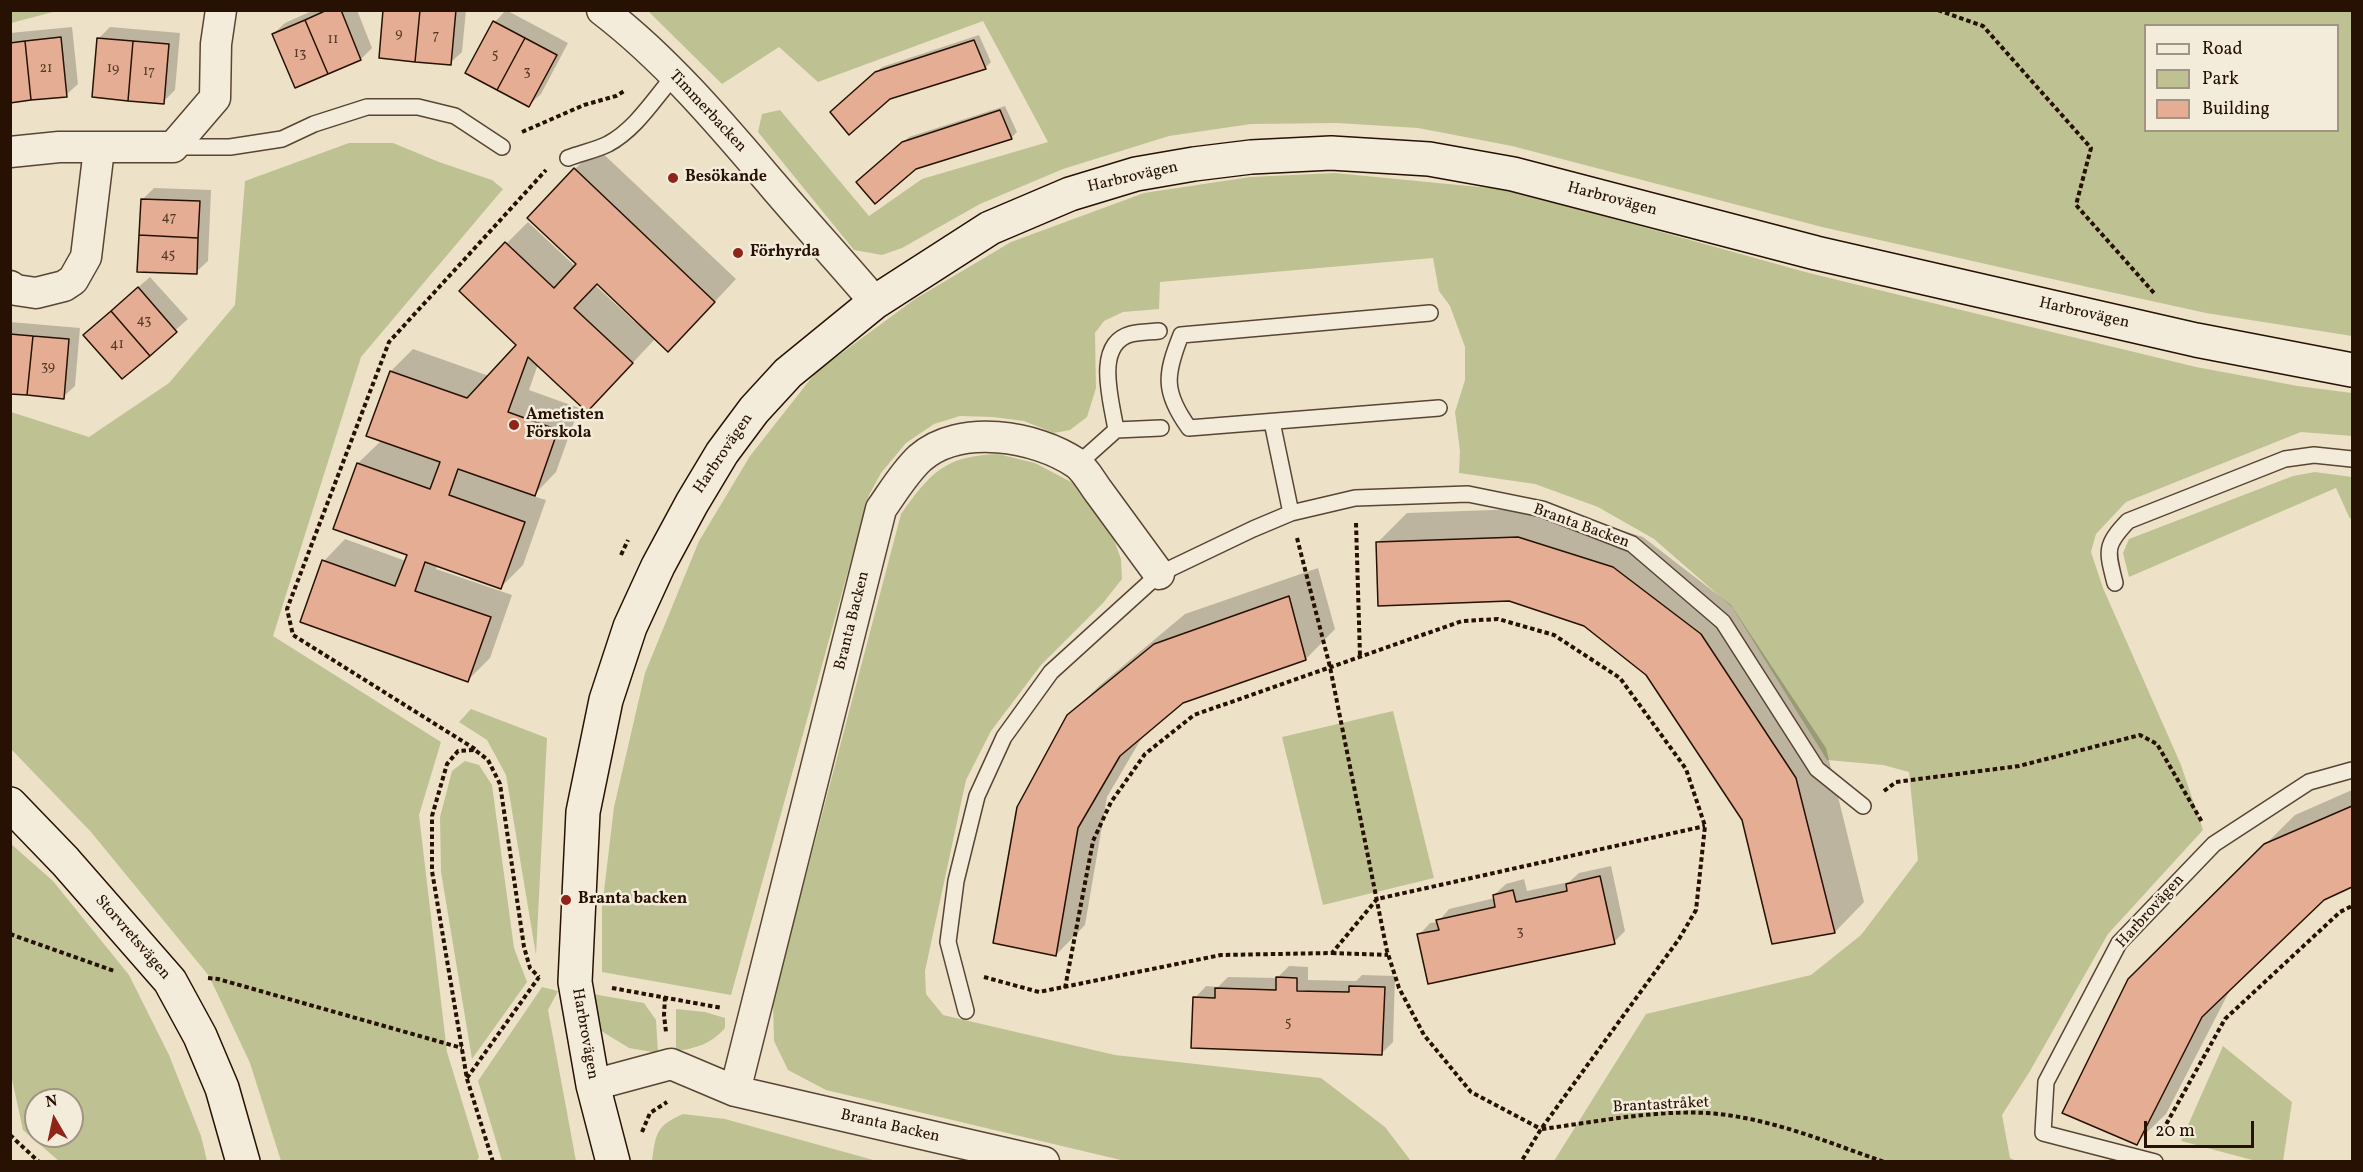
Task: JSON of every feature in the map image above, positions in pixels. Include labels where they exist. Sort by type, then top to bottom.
[{"type":"street","points":[[10,152],[59,147],[172,147],[215,98],[216,44],[221,10]]},
{"type":"street","name":"Timmerbacken","points":[[602,10],[622,25],[721,124],[875,302]]},
{"type":"street","points":[[10,286],[16,290],[36,293],[64,286],[73,280],[86,257],[99,148]]},
{"type":"street","name":"Harbrovägen","points":[[613,1161],[593,1085],[575,982],[583,812],[606,700],[630,627],[658,566],[692,503],[722,453],[754,410],[788,373],[875,302],[990,228],[1070,194],[1136,174],[1194,164],[1251,157],[1331,153],[1429,159],[1513,174],[1828,255],[2196,340],[2352,370]]},
{"type":"street","name":"Branta Backen","points":[[735,1091],[881,509],[903,477],[921,457],[960,439],[984,436],[1014,439],[1042,447],[1078,464],[1159,574]]},
{"type":"street","name":"Storvretsvägen","points":[[10,804],[65,861],[165,975],[200,1036],[218,1077],[243,1161]]},
{"type":"street","points":[[593,1085],[671,1064]]},
{"type":"street","name":"Branta Backen","points":[[671,1064],[735,1091],[1044,1161]]},
{"type":"lane","points":[[568,158],[609,144],[640,119],[669,71]]},
{"type":"lane","points":[[172,147],[230,147],[282,139],[314,124],[367,107],[418,107],[455,116],[502,147]]},
{"type":"lane","points":[[1430,313],[1181,335],[1170,364],[1169,387],[1176,409],[1190,428],[1439,408]]},
{"type":"lane","points":[[1116,430],[1107,373],[1109,353],[1117,342],[1130,334],[1159,331]]},
{"type":"lane","points":[[1272,422],[1291,513]]},
{"type":"lane","points":[[1078,464],[1116,430],[1161,428]]},
{"type":"lane","points":[[2115,583],[2108,554],[2113,536],[2128,521],[2285,459],[2314,455],[2352,459]]},
{"type":"lane","name":"Branta Backen","points":[[966,1011],[948,942],[956,881],[977,796],[1004,737],[1051,672],[1159,574],[1291,513],[1355,498],[1468,494],[1542,510],[1632,544],[1723,622],[1817,769],[1863,806]]},
{"type":"lane","name":"Harbrovägen","points":[[2151,1160],[2043,1133],[2046,1082],[2119,943],[2214,844],[2309,782],[2352,770]]},
{"type":"path","points":[[1938,10],[1983,26],[2091,148],[2076,205],[2160,300]]},
{"type":"path","points":[[502,147],[525,130],[584,105],[616,96],[669,71]]},
{"type":"path","points":[[568,158],[550,166],[389,342],[287,609],[293,635],[476,750],[488,760],[500,784],[524,947],[530,968],[538,977],[755,1013]]},
{"type":"path","points":[[1355,498],[1360,657]]},
{"type":"path","points":[[1291,513],[1330,667],[1388,955],[1399,988],[1424,1035],[1471,1092],[1541,1129]]},
{"type":"path","points":[[1065,988],[1093,841],[1111,802],[1144,754],[1194,715],[1462,621],[1498,619],[1554,635],[1620,678],[1686,769],[1705,825],[1696,909],[1679,939],[1541,1129],[1521,1161]]},
{"type":"path","points":[[1863,806],[1896,782],[2019,766],[2140,735],[2157,744],[2214,844]]},
{"type":"path","points":[[476,750],[459,751],[447,764],[432,816],[432,871],[467,1079],[493,1161]]},
{"type":"path","points":[[1332,953],[1377,899],[1705,825]]},
{"type":"path","points":[[2151,1160],[2224,1019],[2340,912],[2352,906]]},
{"type":"path","points":[[10,934],[111,971],[218,979],[462,1048]]},
{"type":"path","points":[[958,981],[986,977],[1039,992],[1221,955],[1332,953],[1388,955]]},
{"type":"path","points":[[467,1079],[538,977]]},
{"type":"path","points":[[642,1134],[650,1113],[677,1096],[671,1064]]},
{"type":"path","name":"Brantastråket","points":[[1541,1129],[1653,1115],[1707,1113],[1745,1118],[1795,1131],[1884,1161]]},
{"type":"path","points":[[10,1135],[39,1161]]},
{"type":"green space","points":[[11,10],[57,10],[57,11],[11,23]]},
{"type":"green space","points":[[648,11],[2352,11],[2352,336],[2206,313],[1822,227],[1512,146],[1418,128],[1337,123],[1251,124],[1169,136],[1063,169],[980,204],[902,248],[882,255],[854,250],[758,132],[762,114],[780,110],[869,216],[922,179],[1048,142],[983,21],[818,82],[779,47],[722,84]]},
{"type":"green space","points":[[349,143],[393,143],[492,180],[503,189],[361,357],[273,636],[441,742],[419,815],[447,1052],[479,1157],[477,1161],[281,1161],[250,1063],[209,976],[91,832],[11,749],[11,412],[89,437],[169,383],[235,305],[245,181]]},
{"type":"green space","points":[[1335,173],[1510,190],[1809,273],[2196,367],[2298,386],[2352,393],[2352,436],[2301,432],[2126,502],[2096,534],[2091,552],[2103,588],[2181,765],[2203,830],[2108,934],[2030,1071],[2002,1115],[2010,1158],[2016,1161],[1554,1161],[1646,1014],[1811,975],[1861,935],[1918,860],[1909,772],[1883,765],[1827,760],[1732,607],[1654,539],[1598,507],[1535,484],[1459,473],[1460,451],[1455,412],[1465,380],[1465,347],[1450,306],[1439,291],[1433,258],[1160,282],[1159,309],[1123,312],[1104,321],[1095,333],[1096,388],[1087,417],[1070,430],[1054,433],[1024,421],[960,416],[934,424],[906,443],[881,473],[869,495],[731,995],[602,972],[602,908],[614,807],[645,673],[699,541],[750,456],[816,372],[915,299],[1011,242],[1144,193],[1250,177]]},
{"type":"green space","points":[[998,454],[1035,463],[1073,483],[1113,537],[1121,559],[1122,579],[1103,603],[1041,665],[991,731],[966,780],[925,971],[926,994],[943,1015],[1115,1055],[1321,1078],[1385,1127],[1411,1161],[1125,1161],[826,1090],[788,1070],[774,1041],[773,1001],[901,514],[921,487],[941,469],[965,458]]},
{"type":"green space","points":[[2315,472],[2352,477],[2352,517],[2350,519],[2336,488],[2129,577],[2123,553],[2129,539],[2293,476]]},
{"type":"green space","points":[[471,709],[547,738],[536,955],[506,775],[487,740],[459,722]]},
{"type":"green space","points":[[1393,711],[1434,878],[1323,905],[1282,737]]},
{"type":"green space","points":[[465,761],[479,765],[492,785],[514,948],[527,982],[472,1059],[441,872],[440,817],[452,771]]},
{"type":"green space","points":[[10,843],[53,881],[129,975],[169,1055],[201,1136],[207,1161],[59,1161],[44,1148],[84,1148],[84,1088],[24,1088],[23,1130],[11,1075]]},
{"type":"green space","points":[[542,987],[558,991],[548,1010],[576,1161],[502,1161],[478,1081]]},
{"type":"green space","points":[[587,993],[644,1003],[656,1020],[658,1053],[629,1048],[598,1029]]},
{"type":"green space","points":[[676,1009],[705,1012],[725,1018],[725,1028],[703,1044],[676,1051]]},
{"type":"green space","points":[[2223,1046],[2292,1102],[2283,1161],[2256,1161],[2181,1141]]},
{"type":"green space","points":[[683,1114],[725,1119],[877,1161],[652,1161],[656,1137],[662,1127]]},
{"type":"building","points":[[327,10],[341,10],[361,60],[328,74],[305,20]]},
{"type":"building","points":[[383,10],[420,10],[415,62],[379,58]]},
{"type":"building","points":[[420,10],[456,10],[451,65],[415,62]]},
{"type":"building","points":[[305,20],[328,74],[295,88],[272,34]]},
{"type":"building","points":[[493,21],[525,38],[497,90],[465,73]]},
{"type":"building","points":[[61,37],[67,97],[31,100],[25,41]]},
{"type":"building","points":[[97,38],[133,41],[128,101],[92,97]]},
{"type":"building","points":[[525,38],[557,55],[529,107],[497,90]]},
{"type":"building","points":[[974,40],[986,69],[890,99],[849,135],[830,112],[875,72]]},
{"type":"building","points":[[25,41],[31,100],[10,103],[10,43]]},
{"type":"building","points":[[133,41],[169,44],[164,104],[128,101]]},
{"type":"building","points":[[1000,110],[1012,139],[916,169],[875,204],[856,182],[902,142]]},
{"type":"building","points":[[574,168],[715,302],[668,352],[597,284],[574,308],[633,363],[587,412],[528,357],[508,412],[558,430],[535,496],[458,469],[449,495],[525,522],[501,589],[425,562],[415,591],[491,617],[468,682],[300,622],[322,560],[395,586],[407,555],[333,529],[357,463],[430,489],[440,462],[366,436],[390,371],[467,398],[516,345],[459,291],[505,242],[554,288],[576,264],[527,218]]},
{"type":"building","points":[[141,199],[200,201],[198,238],[139,235]]},
{"type":"building","points":[[139,235],[198,238],[197,274],[137,272]]},
{"type":"building","points":[[138,287],[177,332],[150,356],[111,311]]},
{"type":"building","points":[[111,311],[150,356],[122,379],[83,335]]},
{"type":"building","points":[[10,334],[33,336],[27,395],[10,394]]},
{"type":"building","points":[[33,336],[69,339],[64,399],[27,395]]},
{"type":"building","points":[[1518,537],[1613,567],[1701,634],[1796,778],[1835,933],[1772,944],[1742,820],[1646,675],[1584,626],[1509,601],[1378,606],[1376,542]]},
{"type":"building","points":[[1289,596],[1306,660],[1183,703],[1120,756],[1078,828],[1056,956],[993,943],[1017,807],[1067,715],[1154,644]]},
{"type":"building","points":[[2352,806],[2352,887],[2324,900],[2202,1017],[2137,1145],[2062,1113],[2128,979],[2264,844]]},
{"type":"building","points":[[1600,876],[1615,944],[1428,984],[1417,934],[1439,930],[1436,920],[1495,907],[1493,895],[1513,890],[1516,902],[1567,891],[1566,884]]},
{"type":"building","points":[[1276,977],[1297,978],[1297,991],[1349,992],[1349,986],[1385,987],[1382,1055],[1191,1048],[1193,997],[1215,998],[1215,988],[1276,990]]},
{"type":"place","name":"Besökande","points":[[673,178]]},
{"type":"place","name":"Förhyrda","points":[[738,253]]},
{"type":"place","name":"Ametisten Förskola","points":[[514,425]]},
{"type":"place","name":"Branta backen","points":[[566,900]]}]
